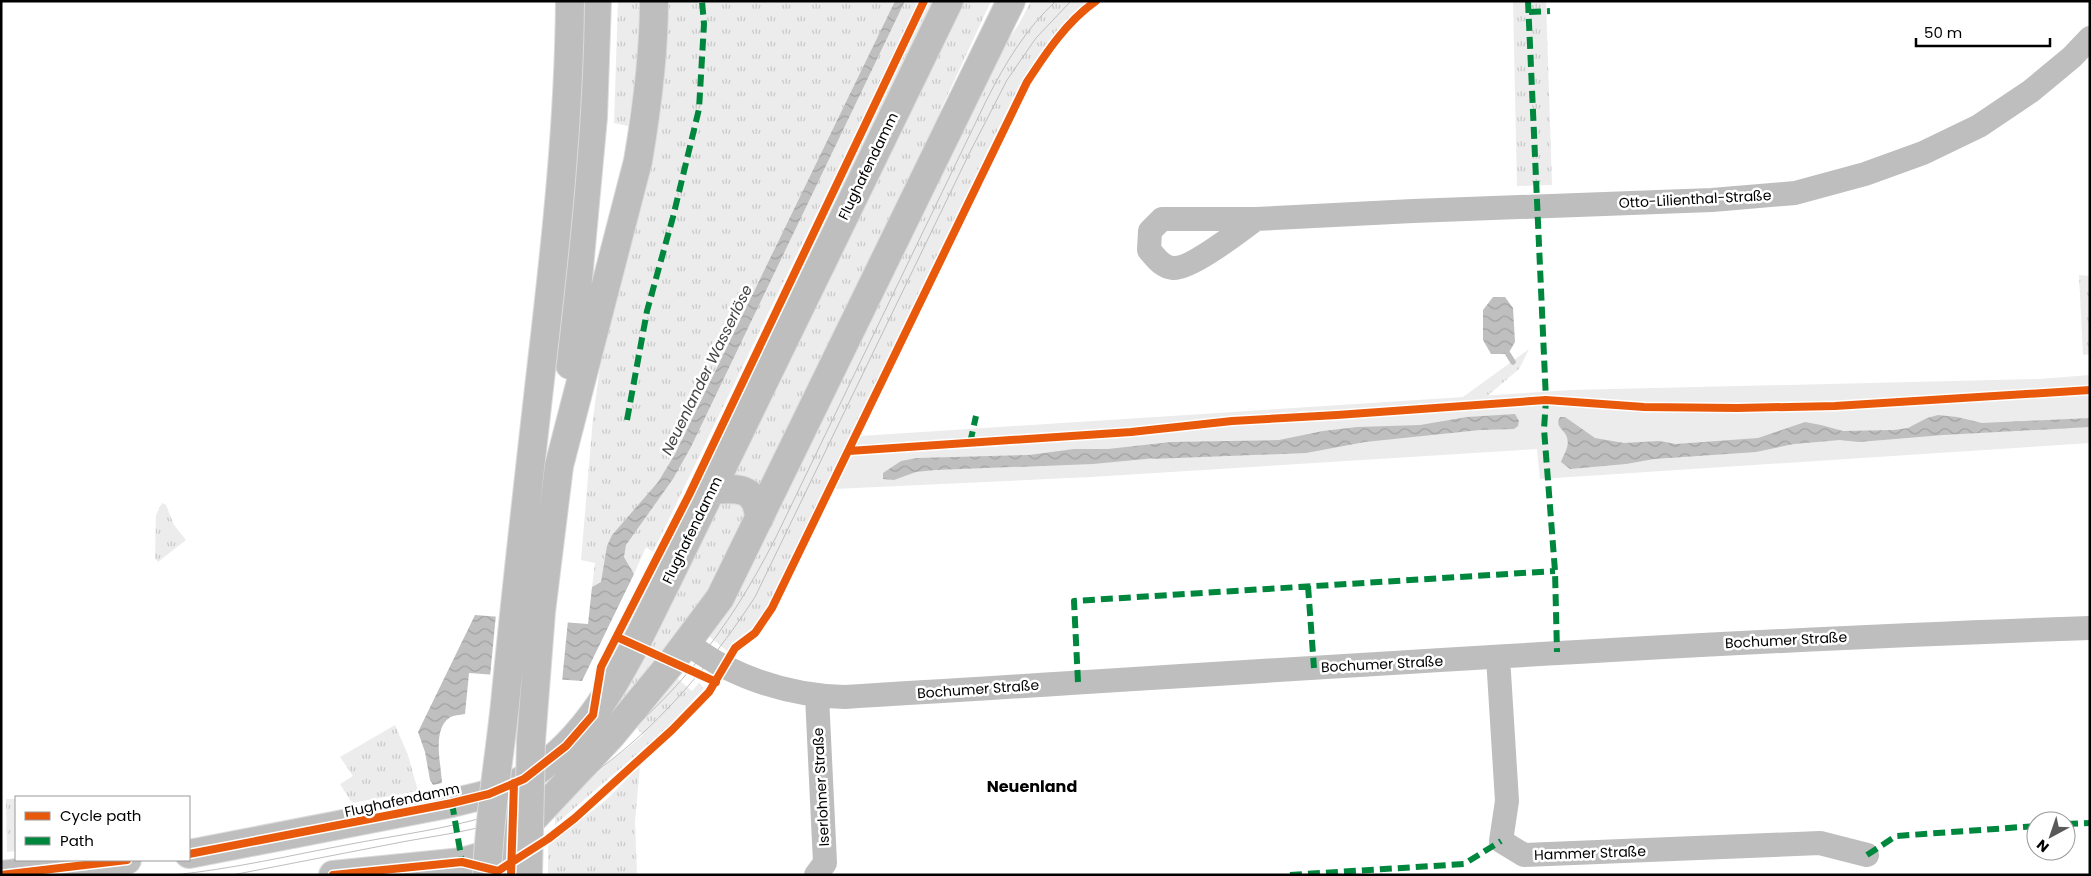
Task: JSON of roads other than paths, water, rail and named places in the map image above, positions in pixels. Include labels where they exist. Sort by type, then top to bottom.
[{"type":"main road","points":[[487,875],[489,829],[501,740],[558,220],[567,104],[570,1]]},
{"type":"main road","points":[[528,875],[531,742],[541,612],[573,340],[586,205],[593,116],[597,1]]},
{"type":"main road","points":[[559,466],[638,161],[646,113],[654,25],[654,1]]},
{"type":"main road","points":[[334,875],[462,862],[497,852],[512,841],[610,737],[686,643],[720,598],[760,519],[1011,1]]},
{"type":"main road","name":"Flughafendamm","points":[[190,854],[452,803],[489,794],[524,779],[553,758],[594,715],[634,646],[946,4]]},
{"type":"main road","points":[[711,490],[737,488],[748,493],[758,505],[760,519]]},
{"type":"main road","points":[[1,874],[118,861]]},
{"type":"street","name":"Otto-Lilienthal-Straße","points":[[1256,220],[1413,211],[1712,200],[1795,193],[1865,174],[1923,153],[1979,126],[2031,91],[2072,57],[2090,38]]},
{"type":"street","name":"Bochumer Straße","points":[[686,643],[725,667],[794,692],[817,696],[855,696],[1728,643],[2090,628]]},
{"type":"street","name":"Hammer Straße","points":[[1498,657],[1507,801],[1501,841],[1524,856],[1820,843],[1867,855]]},
{"type":"street","name":"Iserlohner Straße","points":[[816,875],[825,863],[817,696]]},
{"type":"street","points":[[511,875],[514,783]]},
{"type":"water","points":[[895,1],[905,1],[691,447],[673,479],[626,545],[624,557],[634,574],[582,681],[469,673],[465,714],[449,718],[441,731],[439,748],[442,783],[433,785],[430,780],[425,752],[418,732],[475,615],[588,624],[592,587],[601,582],[607,546],[612,535],[658,482],[675,454]]},
{"type":"water","points":[[1493,297],[1505,297],[1513,308],[1515,342],[1508,354],[1491,354],[1483,340],[1483,310]]},
{"type":"water","points":[[1515,414],[1519,421],[1518,426],[1514,429],[1480,430],[1365,442],[1306,453],[1151,459],[1156,458],[1093,464],[935,470],[916,472],[894,480],[883,479],[883,473],[901,461],[917,458],[1029,455],[1074,449],[1108,449],[1171,442],[1279,440],[1323,431],[1357,427],[1420,425],[1467,417]]},
{"type":"water","points":[[1938,415],[1982,423],[2090,418],[2090,427],[1943,435],[1859,442],[1840,440],[1794,444],[1756,452],[1654,459],[1626,464],[1570,469],[1561,462],[1568,443],[1566,435],[1558,423],[1560,417],[1565,417],[1595,438],[1624,443],[1659,441],[1676,444],[1758,438],[1805,422],[1843,431],[1894,430],[1908,428],[1927,418]]},
{"type":"waterway","points":[[1508,354],[1513,362]]},
{"type":"tram line","points":[[173,875],[240,865],[440,828],[504,811],[538,795],[582,768],[643,720],[694,665],[717,636],[757,572],[776,537],[987,99],[1017,47],[1035,23],[1056,1]]},
{"type":"tram line","points":[[232,875],[458,832],[499,822],[550,800],[586,779],[651,726],[707,663],[755,597],[969,154],[1007,80],[1036,38],[1071,1]]},
{"type":"tram line","points":[[513,665],[522,749],[526,875]]},
{"type":"district","name":"Neuenland","points":[[1032,786]]},
{"type":"water label","name":"Neuenlander Wasserlöse","points":[[707,370]]}]
